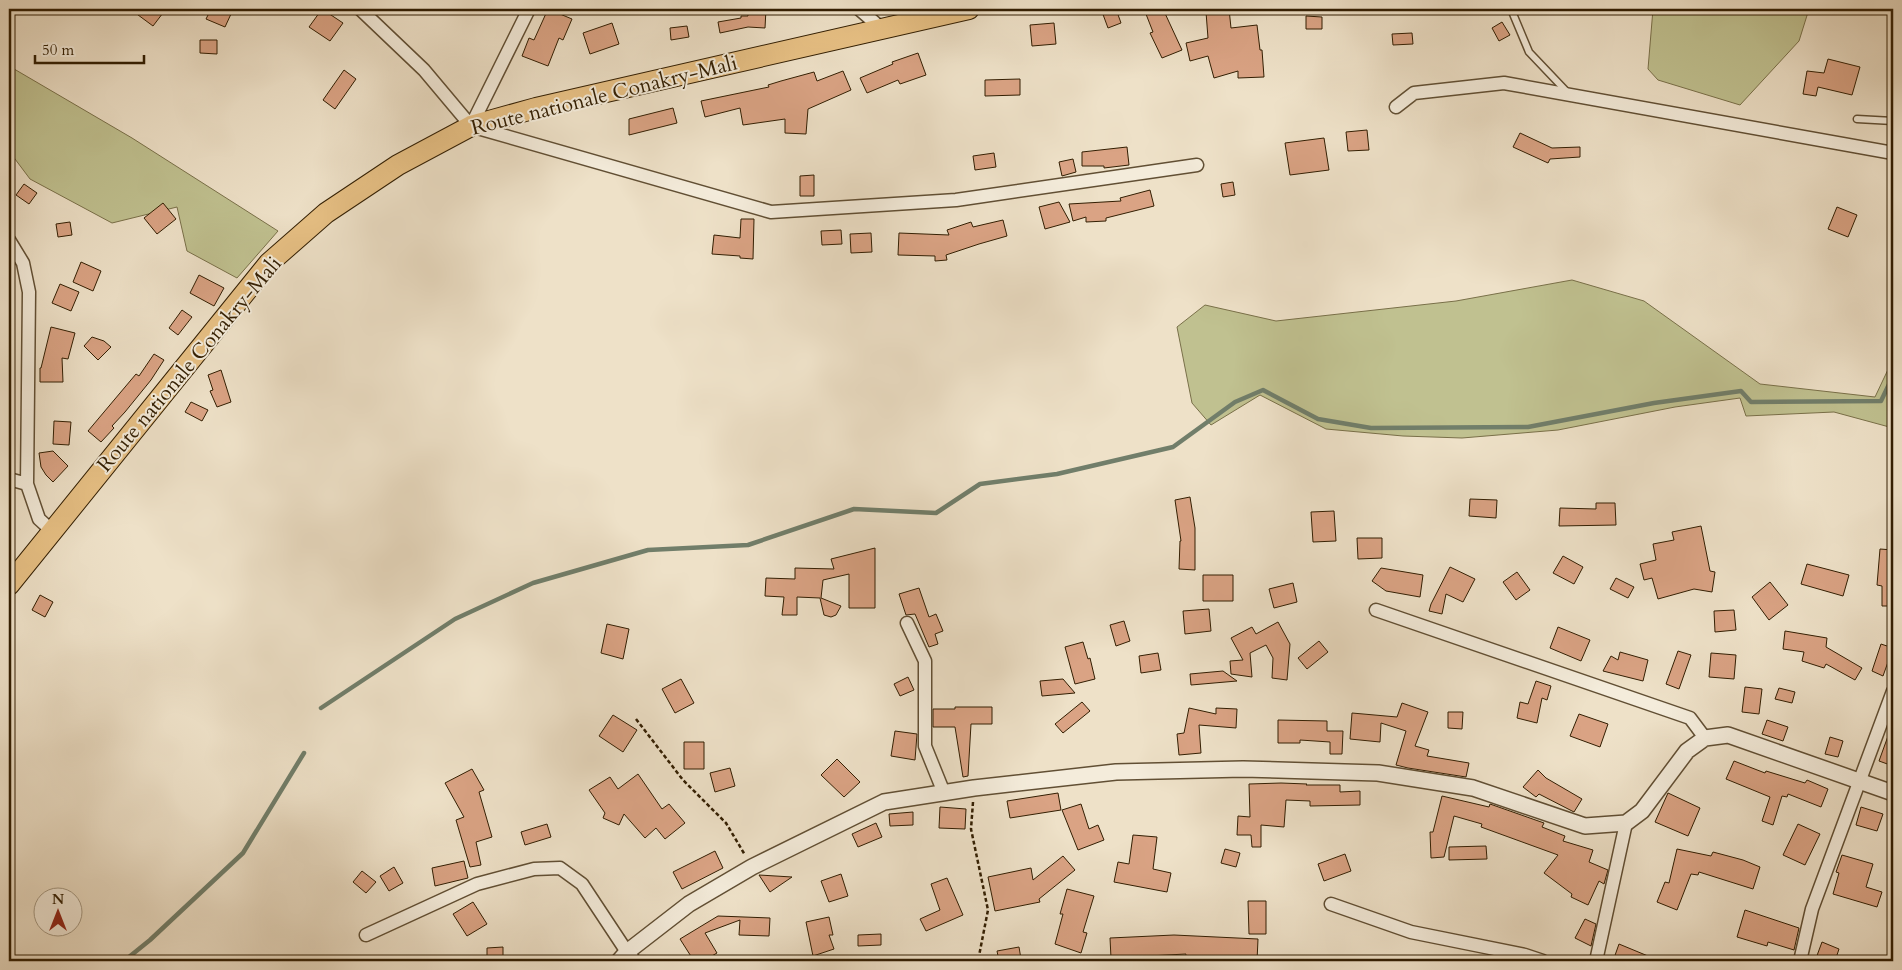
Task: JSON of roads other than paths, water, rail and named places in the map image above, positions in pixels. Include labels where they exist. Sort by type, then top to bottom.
[{"type":"highway","name":"Route nationale Conakry-Mali","points":[[9,585],[51,530],[269,263],[326,213],[398,165],[471,126],[536,108],[969,9]]},
{"type":"street","points":[[360,9],[424,70],[471,126],[771,212],[956,200],[1197,165]]},
{"type":"street","points":[[471,126],[529,9]]},
{"type":"street","points":[[859,9],[881,28]]},
{"type":"street","points":[[1396,107],[1414,93],[1504,83],[1893,153]]},
{"type":"street","points":[[9,240],[23,263],[29,292],[27,484],[39,519],[51,530]]},
{"type":"street","points":[[9,479],[27,484]]},
{"type":"street","points":[[1376,610],[1690,718],[1705,738]]},
{"type":"street","points":[[907,624],[924,660],[925,746],[944,793]]},
{"type":"street","points":[[1800,961],[1812,909],[1893,691]]},
{"type":"street","points":[[366,935],[478,884],[534,869],[560,868],[582,884],[627,958],[689,904],[752,867],[884,802],[974,788],[1116,772],[1243,769],[1378,773],[1473,788],[1585,826],[1626,823],[1642,811],[1687,751],[1705,738],[1728,734],[1893,793]]},
{"type":"street","points":[[1596,961],[1626,823]]},
{"type":"street","points":[[1331,904],[1411,932],[1525,955],[1543,961]]},
{"type":"lane","points":[[1511,9],[1529,52],[1568,94]]},
{"type":"lane","points":[[1857,119],[1893,121]]},
{"type":"waterway","points":[[321,708],[455,619],[533,583],[648,550],[748,545],[854,509],[936,513],[980,484],[1057,474],[1173,447],[1235,402],[1263,390],[1318,419],[1371,428],[1528,427],[1654,403],[1741,391],[1751,402],[1881,401],[1893,376]]},
{"type":"waterway","points":[[124,961],[150,940],[243,853],[304,753]]}]
